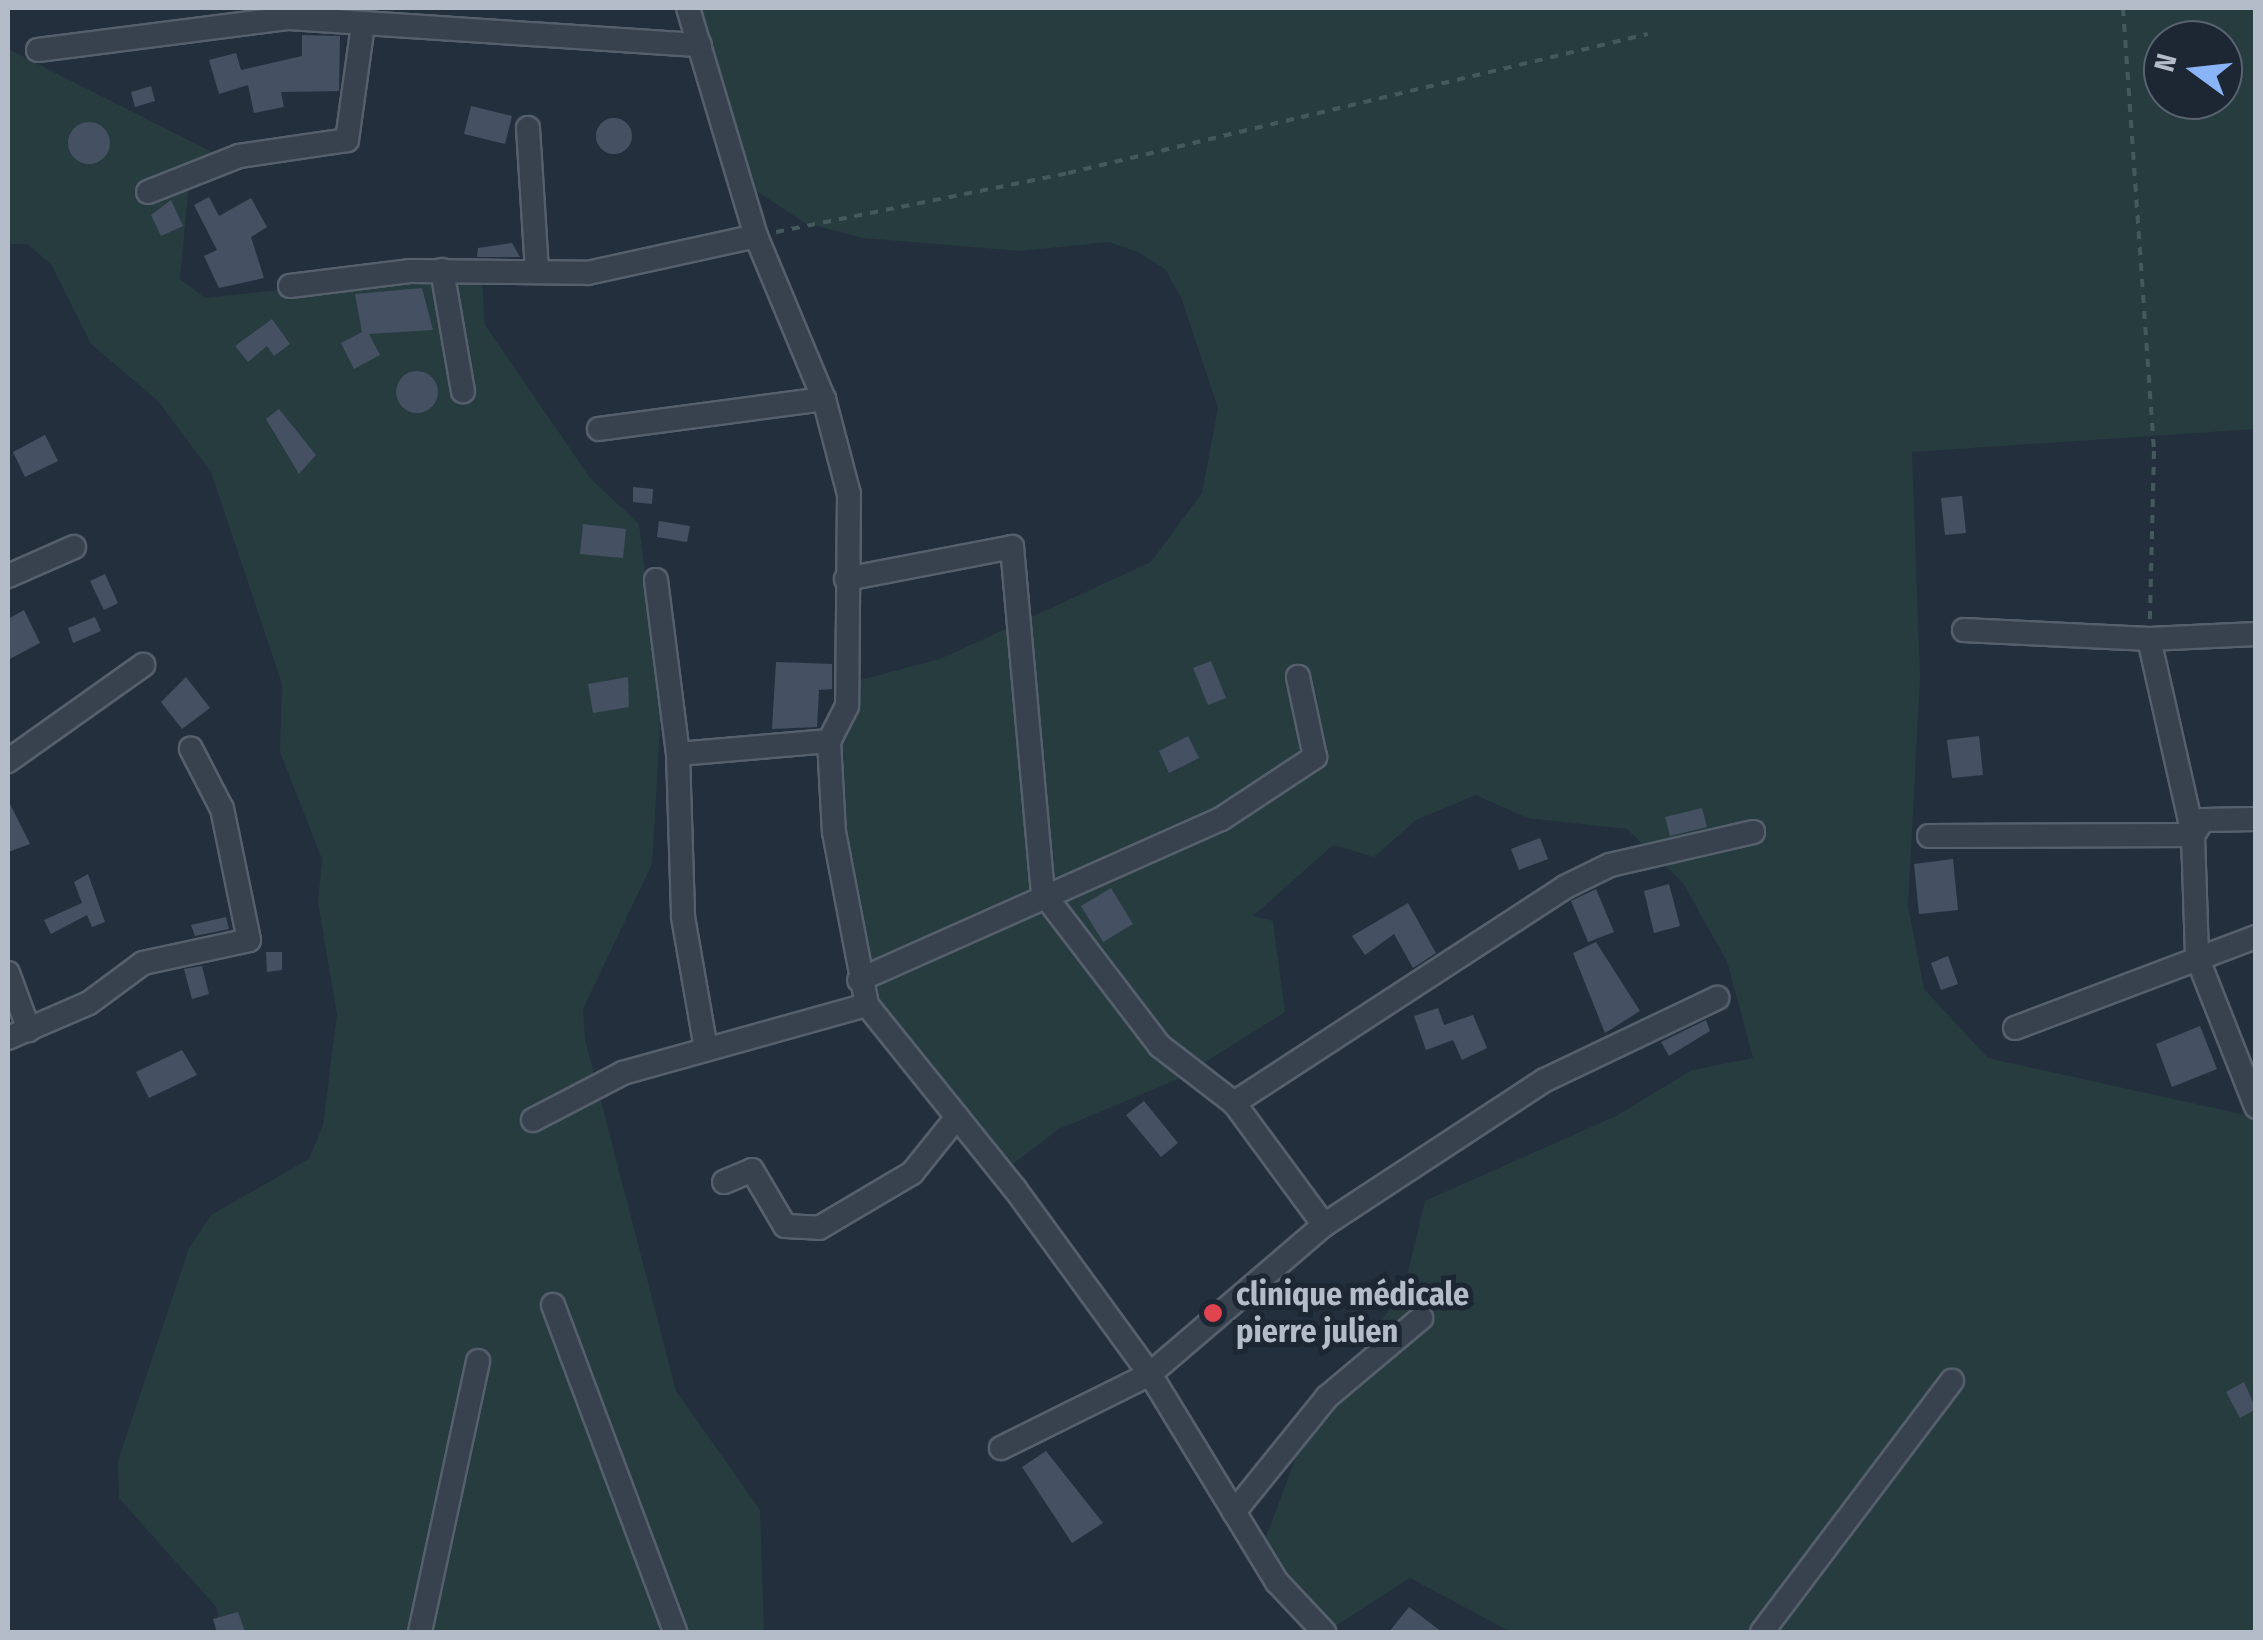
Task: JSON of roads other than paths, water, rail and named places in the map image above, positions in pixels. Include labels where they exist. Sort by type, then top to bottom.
[{"type":"street","points":[[688,8],[756,236],[824,400],[849,494],[847,706],[830,740],[859,980],[866,1006],[957,1117],[1150,1374],[1277,1582],[1324,1632]]},
{"type":"street","points":[[38,50],[289,18],[363,26],[700,44]]},
{"type":"street","points":[[148,192],[239,156],[346,140],[363,26]]},
{"type":"street","points":[[528,128],[536,272]]},
{"type":"street","points":[[290,286],[442,270],[588,273],[756,236]]},
{"type":"street","points":[[442,270],[463,391]]},
{"type":"street","points":[[599,429],[824,400]]},
{"type":"street","points":[[8,576],[74,547]]},
{"type":"street","points":[[846,579],[1012,547],[1043,893],[1160,1046],[1234,1104],[1324,1225]]},
{"type":"street","points":[[656,580],[678,754],[683,918],[706,1049]]},
{"type":"street","points":[[1964,630],[2149,638],[2256,634]]},
{"type":"street","points":[[2149,638],[2194,836],[2197,957],[2256,1107]]},
{"type":"street","points":[[8,761],[142,665]]},
{"type":"street","points":[[859,980],[1043,893],[1222,819],[1314,757],[1298,676]]},
{"type":"street","points":[[678,754],[830,740]]},
{"type":"street","points":[[8,973],[18,1034],[89,1003],[142,962],[248,940],[222,809],[191,749]]},
{"type":"street","points":[[2194,836],[2203,820],[2256,819]]},
{"type":"street","points":[[1234,1104],[1566,888],[1610,865],[1753,832]]},
{"type":"street","points":[[1928,836],[2194,836]]},
{"type":"street","points":[[2015,1028],[2256,938]]},
{"type":"street","points":[[1001,1448],[1150,1374],[1324,1225],[1598,1046],[1717,998]]},
{"type":"street","points":[[533,1120],[623,1073],[866,1006]]},
{"type":"street","points":[[724,1182],[752,1170],[785,1226],[819,1228],[912,1173],[957,1117]]},
{"type":"street","points":[[552,1306],[675,1632]]},
{"type":"street","points":[[1234,1512],[1326,1397],[1421,1318]]},
{"type":"street","points":[[420,1632],[478,1361]]},
{"type":"street","points":[[1762,1632],[1952,1381]]},
{"type":"place","name":"clinique médicale pierre julien","points":[[1213,1313]]}]
